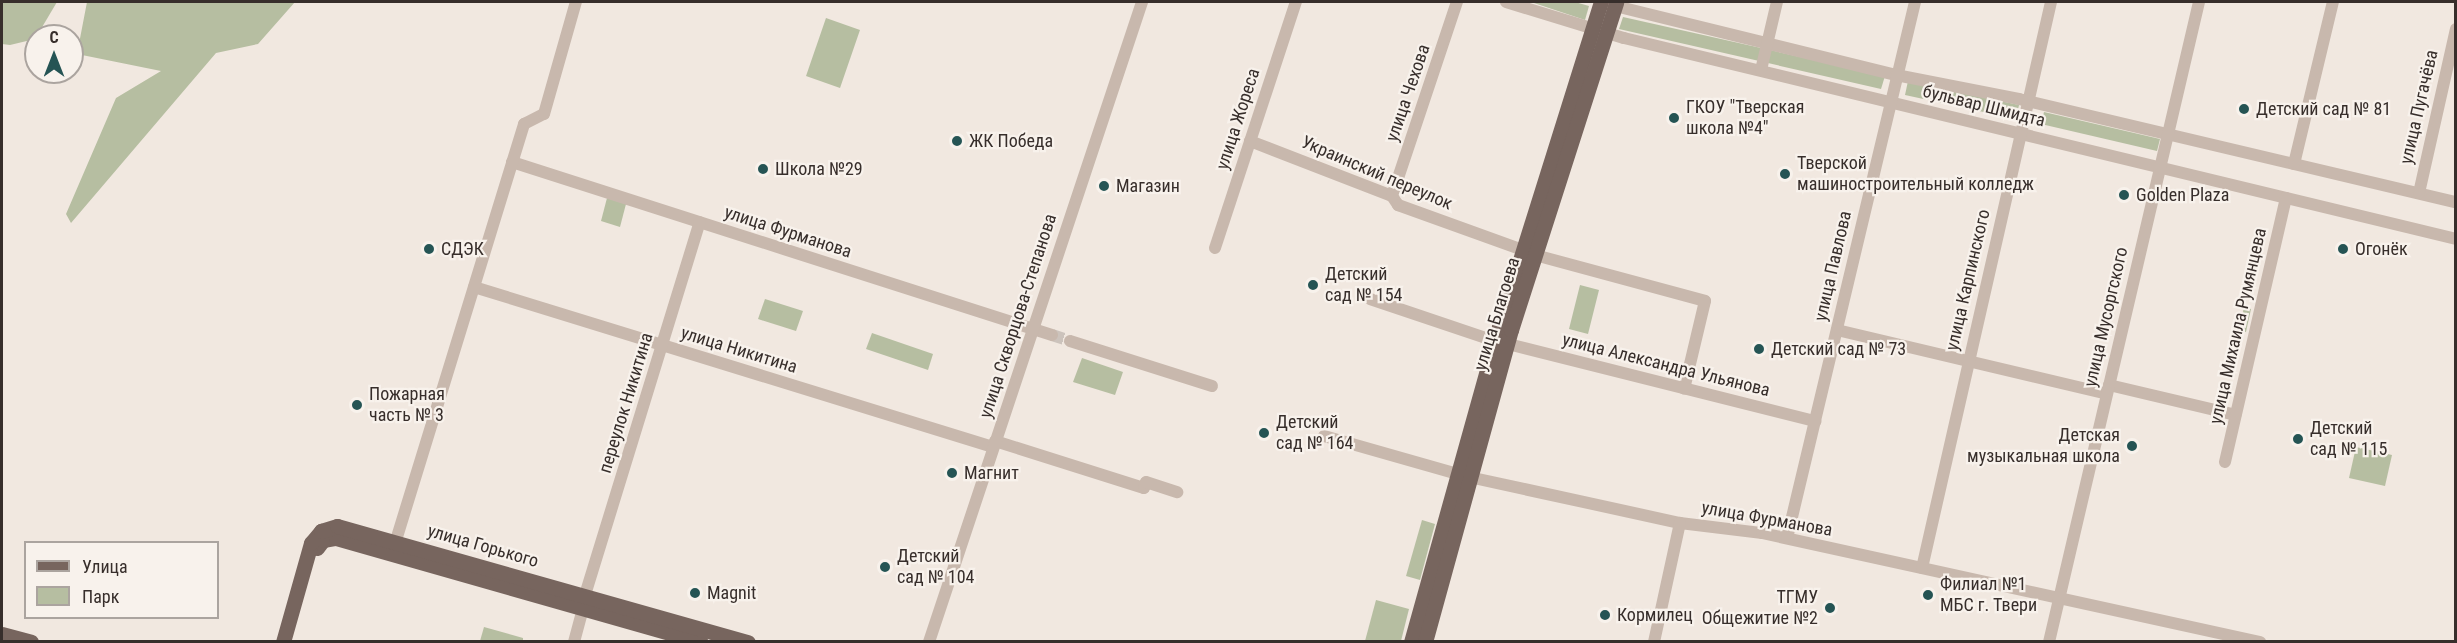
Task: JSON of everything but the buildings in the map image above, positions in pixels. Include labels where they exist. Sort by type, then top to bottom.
[{"type":"main road","name":"улица Благоева","points":[[1411,642],[1606,3]]},
{"type":"main road","name":"улица Благоева","points":[[1425,642],[1463,476]]},
{"type":"main road","name":"улица Горького","points":[[283,642],[310,546],[319,533],[341,526],[393,547],[584,602],[748,642]]},
{"type":"main road","name":"улица Горького","points":[[291,642],[317,547],[325,539],[336,538],[393,547]]},
{"type":"main road","name":"улица Горького","points":[[584,602],[700,642]]},
{"type":"main road","points":[[2,634],[31,642]]},
{"type":"street","points":[[393,547],[524,124],[544,114],[576,2]]},
{"type":"street","name":"улица Скворцова-Степанова","points":[[929,642],[1142,2]]},
{"type":"street","name":"улица Жореса","points":[[1215,248],[1296,2]]},
{"type":"street","name":"улица Чехова","points":[[1392,196],[1458,2]]},
{"type":"street","name":"бульвар Шмидта","points":[[1506,2],[1599,32],[2456,239]]},
{"type":"street","points":[[1761,70],[1777,2]]},
{"type":"street","name":"улица Павлова","points":[[1787,538],[1889,101],[1915,2]]},
{"type":"street","name":"улица Карпинского","points":[[1922,568],[1967,361],[2051,2]]},
{"type":"street","name":"улица Мусоргского","points":[[2049,642],[2199,2]]},
{"type":"street","points":[[2294,164],[2332,2]]},
{"type":"street","name":"бульвар Шмидта","points":[[1606,3],[1767,45],[1896,75],[2027,101],[2456,202]]},
{"type":"street","name":"улица Пугачёва","points":[[2419,193],[2456,29]]},
{"type":"street","name":"Украинский переулок","points":[[1250,141],[1392,196],[1398,205],[1529,253],[1705,301],[1684,389]]},
{"type":"street","name":"улица Фурманова","points":[[512,162],[1052,335]]},
{"type":"street","name":"улица Михаила Румянцева","points":[[2225,462],[2286,198]]},
{"type":"street","name":"переулок Никитина","points":[[574,642],[584,602],[700,222]]},
{"type":"street","name":"улица Никитина","points":[[474,287],[1144,488],[1146,482],[1177,492]]},
{"type":"street","name":"улица Александра Ульянова","points":[[1370,299],[1501,342],[1815,421]]},
{"type":"street","points":[[1837,330],[1967,361],[2236,415]]},
{"type":"street","points":[[1070,341],[1212,386]]},
{"type":"street","name":"улица Фурманова","points":[[1324,436],[1463,476],[1680,523],[1787,538],[2260,642]]},
{"type":"street","points":[[1654,642],[1680,523]]},
{"type":"green space","points":[[2,2],[57,2],[44,24],[24,24],[24,42],[10,45],[2,44]]},
{"type":"green space","points":[[87,2],[295,2],[258,44],[216,53],[71,223],[66,214],[116,98],[161,71],[84,55],[83,24]]},
{"type":"green space","points":[[1531,2],[1575,2],[1589,6],[1585,20]]},
{"type":"green space","points":[[1623,17],[1885,76],[1881,89],[1619,29]]},
{"type":"green space","points":[[826,18],[860,30],[840,88],[806,76]]},
{"type":"green space","points":[[1908,81],[2019,105],[2016,119],[1905,95]]},
{"type":"green space","points":[[2044,112],[2160,139],[2157,151],[2041,124]]},
{"type":"green space","points":[[607,198],[626,204],[620,227],[601,221]]},
{"type":"green space","points":[[1580,285],[1599,290],[1588,334],[1569,329]]},
{"type":"green space","points":[[765,299],[803,311],[796,331],[758,319]]},
{"type":"green space","points":[[2244,307],[2251,309],[2246,332],[2239,331]]},
{"type":"green space","points":[[872,333],[933,354],[928,370],[866,349]]},
{"type":"green space","points":[[1082,358],[1123,372],[1115,395],[1073,382]]},
{"type":"green space","points":[[2356,447],[2392,455],[2385,486],[2349,478]]},
{"type":"green space","points":[[1422,520],[1435,524],[1420,580],[1406,576]]},
{"type":"green space","points":[[1376,600],[1409,609],[1401,641],[1365,641]]},
{"type":"green space","points":[[484,627],[523,638],[523,641],[480,641]]},
{"type":"tunnel","points":[[1052,335],[1070,341]]},
{"type":"place","name":"Детский сад № 81","points":[[2244,109]]},
{"type":"place","name":"ГКОУ \"Тверская школа №4\"","points":[[1674,118]]},
{"type":"place","name":"ЖК Победа","points":[[957,141]]},
{"type":"place","name":"Школа №29","points":[[763,169]]},
{"type":"place","name":"Тверской машиностроительный колледж","points":[[1785,174]]},
{"type":"place","name":"Магазин","points":[[1104,186]]},
{"type":"place","name":"Golden Plaza","points":[[2124,195]]},
{"type":"place","name":"СДЭК","points":[[429,249]]},
{"type":"place","name":"Огонёк","points":[[2343,249]]},
{"type":"place","name":"Детский сад № 154","points":[[1313,285]]},
{"type":"place","name":"Детский сад № 73","points":[[1759,349]]},
{"type":"place","name":"Пожарная часть № 3","points":[[357,405]]},
{"type":"place","name":"Детский сад № 164","points":[[1264,433]]},
{"type":"place","name":"Детский сад № 115","points":[[2298,439]]},
{"type":"place","name":"Детская музыкальная школа","points":[[2132,446]]},
{"type":"place","name":"Магнит","points":[[952,473]]},
{"type":"place","name":"Детский сад № 104","points":[[885,567]]},
{"type":"place","name":"Magnit","points":[[695,593]]},
{"type":"place","name":"Филиал №1 МБС г. Твери","points":[[1928,595]]},
{"type":"place","name":"ТГМУ Общежитие №2","points":[[1830,608]]},
{"type":"place","name":"Кормилец","points":[[1605,615]]}]
